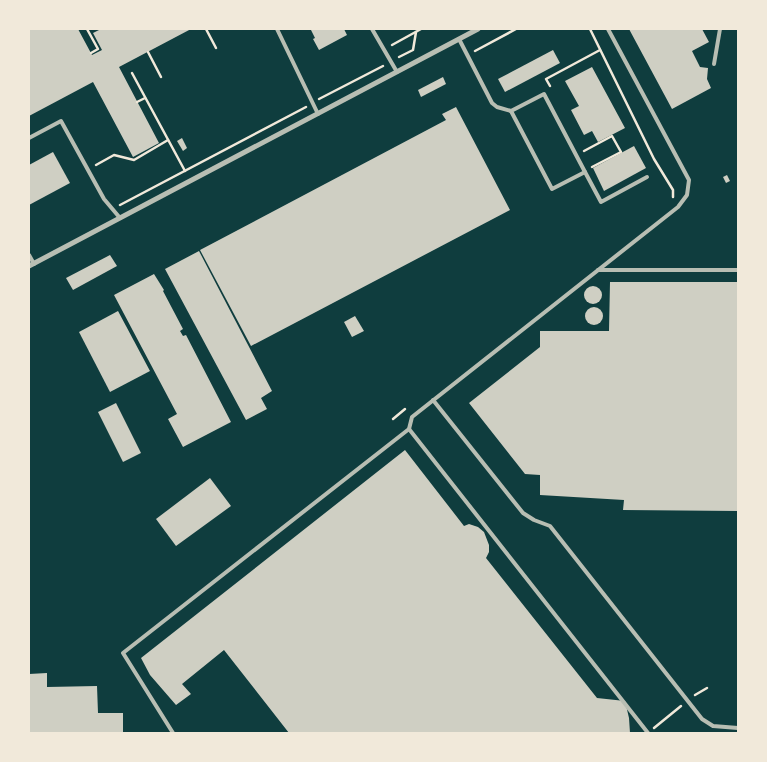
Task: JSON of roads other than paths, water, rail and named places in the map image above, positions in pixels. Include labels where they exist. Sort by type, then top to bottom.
[{"type":"street","points":[[31,265],[478,29]]},
{"type":"lane","points":[[277,29],[318,114]]},
{"type":"lane","points":[[372,29],[397,72]]},
{"type":"lane","points":[[173,733],[122,653],[409,429],[412,417],[678,207],[687,195],[689,180],[608,29]]},
{"type":"lane","points":[[714,64],[720,29]]},
{"type":"lane","points":[[459,39],[492,103],[497,107],[511,111],[544,94],[601,202],[647,177]]},
{"type":"lane","points":[[511,111],[552,189],[585,172]]},
{"type":"lane","points":[[29,138],[61,121],[104,199],[120,218]]},
{"type":"lane","points":[[29,255],[31,265]]},
{"type":"lane","points":[[597,270],[738,270]]},
{"type":"lane","points":[[433,400],[519,509],[528,517],[550,526],[702,719],[713,726],[738,728]]},
{"type":"lane","points":[[409,429],[648,733]]},
{"type":"lane","points":[[713,726],[714,732]]}]
